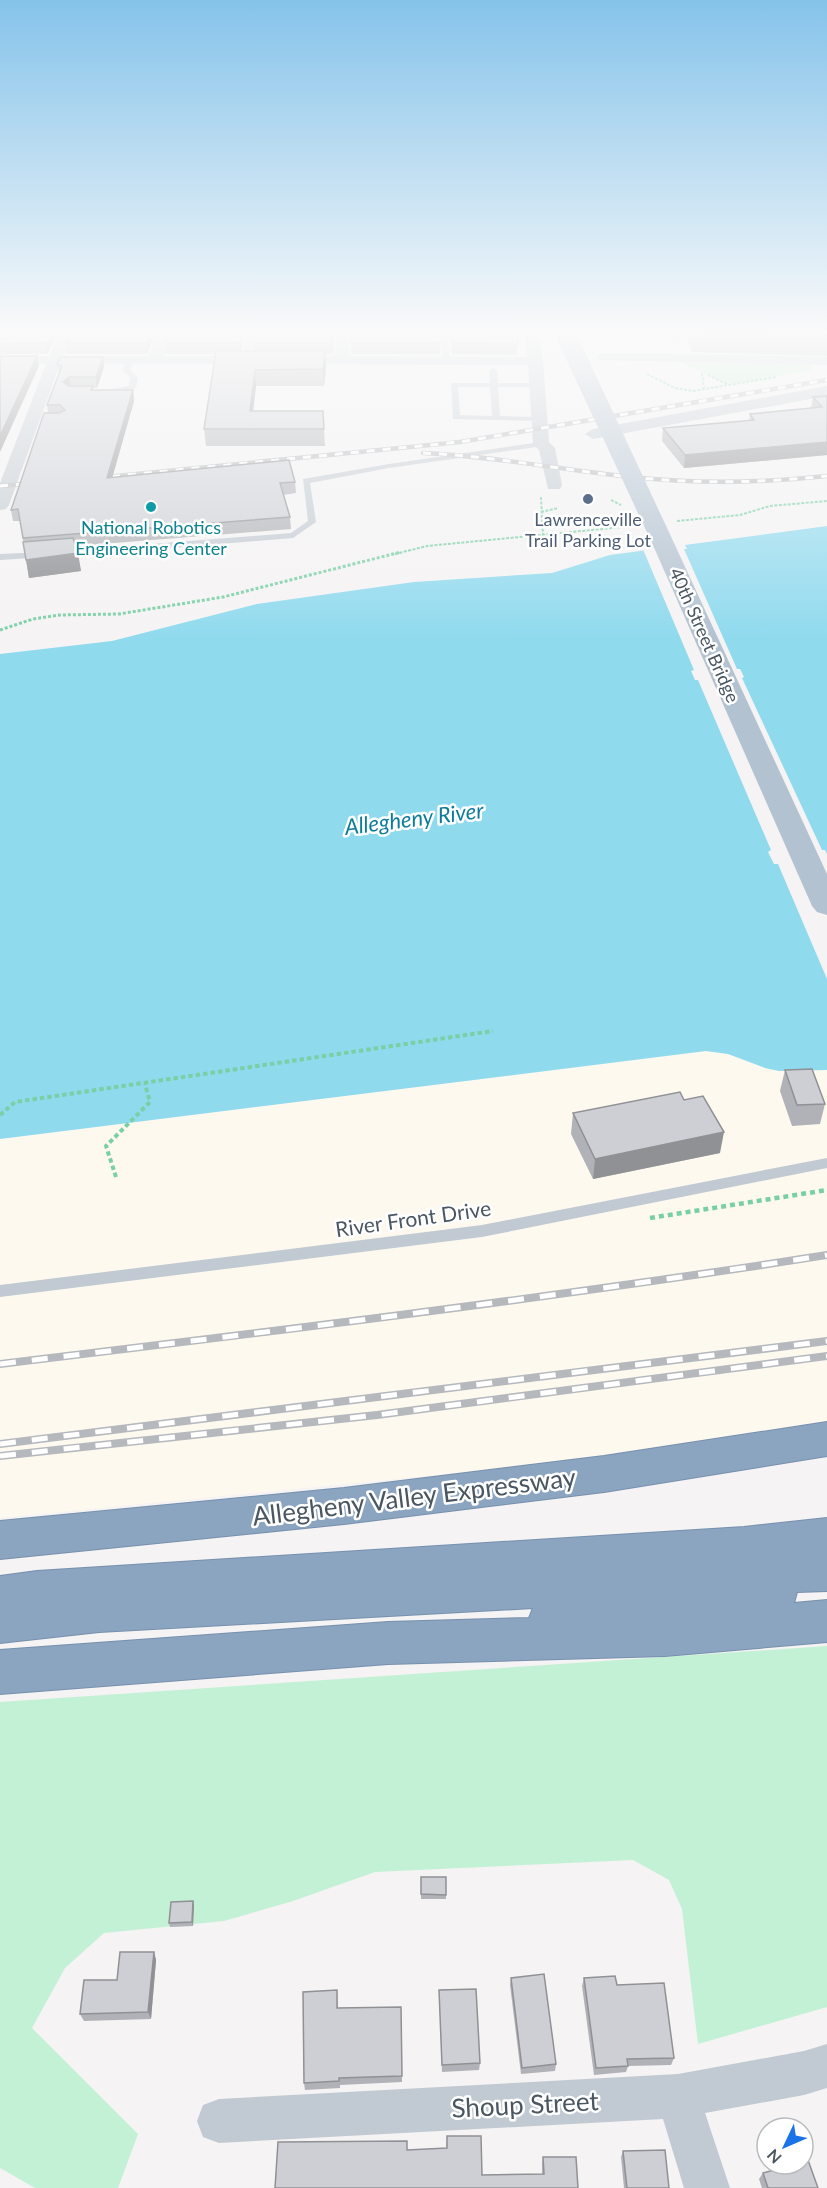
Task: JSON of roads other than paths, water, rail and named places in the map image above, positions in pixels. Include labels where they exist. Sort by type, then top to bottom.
[{"type":"highway","name":"Allegheny Valley Expressway","points":[[0,1540],[344,1506],[604,1474],[827,1439]]},
{"type":"highway","points":[[0,1596],[37,1591],[744,1546],[827,1537]]},
{"type":"highway","points":[[0,1622],[99,1612],[827,1571]]},
{"type":"highway","points":[[388,1643],[520,1622],[778,1594],[827,1584]]},
{"type":"highway","points":[[0,1672],[388,1643],[665,1635],[827,1621]]},
{"type":"main road","name":"40th Street Bridge","points":[[613,435],[827,906]]},
{"type":"street","points":[[0,505],[7,475],[28,435]]},
{"type":"street","points":[[540,435],[541,444],[547,448],[552,479]]},
{"type":"street","name":"Shoup Street","points":[[219,2121],[678,2096],[804,2073],[827,2066]]},
{"type":"street","points":[[678,2096],[707,2188]]},
{"type":"lane","points":[[0,557],[293,535],[312,522],[306,481],[541,444]]},
{"type":"lane","name":"River Front Drive","points":[[0,1291],[482,1231],[827,1163]]},
{"type":"water","name":"Allegheny River","points":[[827,526],[827,1070],[779,1071],[728,1054],[706,1051],[0,1139],[0,654],[112,641],[257,604],[414,582],[552,573],[610,555]]},
{"type":"railway","points":[[96,478],[460,442],[501,435]]},
{"type":"railway","points":[[423,453],[680,481],[754,481],[827,476]]},
{"type":"railway","points":[[0,486],[36,483]]},
{"type":"railway","points":[[0,1364],[517,1300],[827,1255]]},
{"type":"railway","points":[[0,1444],[827,1341]]},
{"type":"railway","points":[[0,1456],[377,1415],[827,1356]]},
{"type":"place","name":"Lawrenceville Trail Parking Lot","points":[[588,499]]},
{"type":"place","name":"National Robotics Engineering Center","points":[[151,507]]}]
